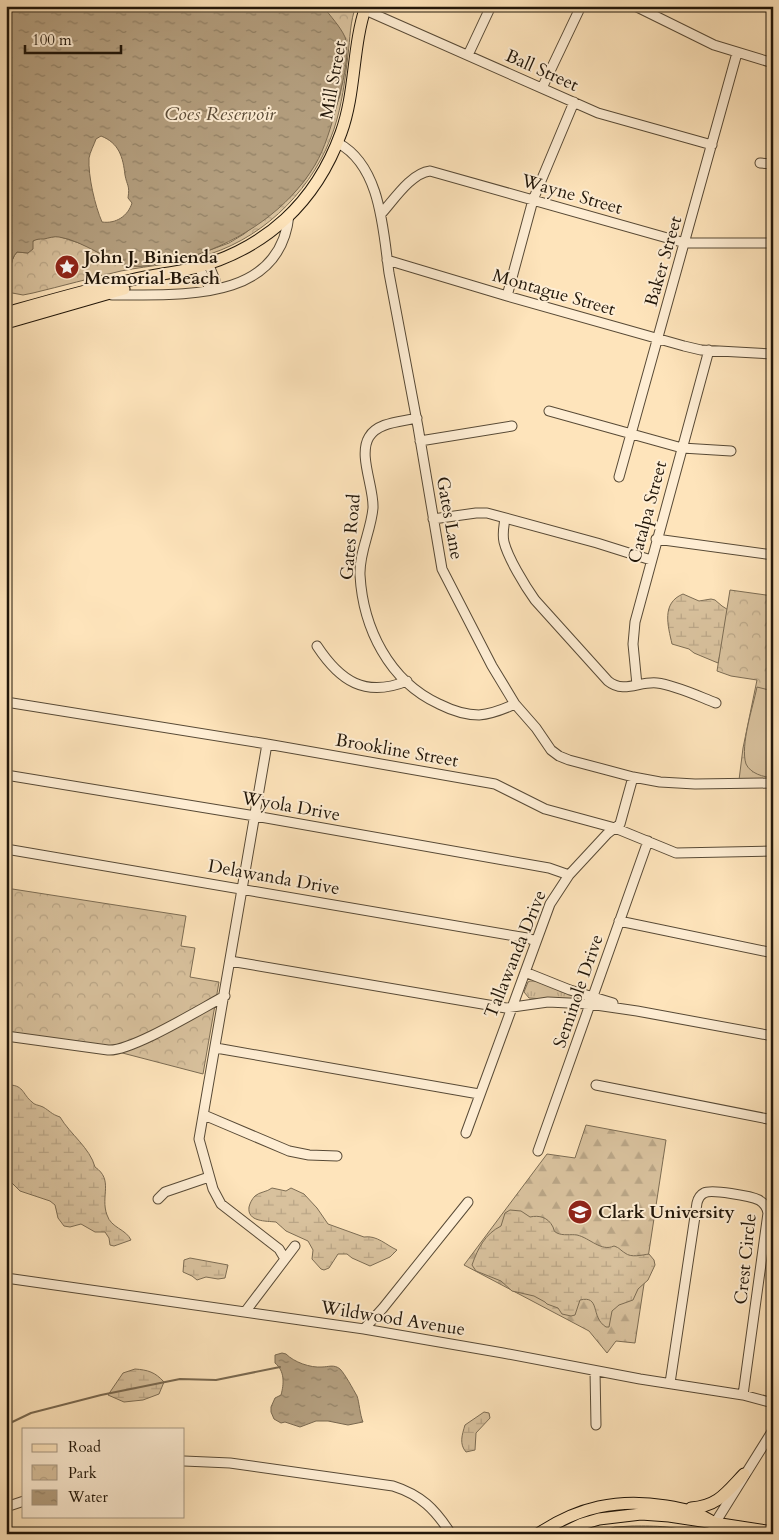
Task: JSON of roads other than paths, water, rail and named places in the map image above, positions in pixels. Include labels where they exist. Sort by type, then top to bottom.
[{"type":"main road","name":"Mill Street","points":[[6,323],[146,282],[235,252],[265,236],[289,215],[309,193],[320,177],[338,143],[350,104],[365,8]]},
{"type":"main road","name":"Mill Street","points":[[6,313],[90,289],[142,277],[166,274]]},
{"type":"main road","points":[[681,1509],[711,1504],[724,1495],[744,1474]]},
{"type":"main road","points":[[538,1534],[566,1517],[606,1504],[637,1502],[700,1513],[713,1528]]},
{"type":"main road","points":[[561,1534],[582,1524],[599,1519],[635,1514],[655,1514],[713,1528],[773,1532]]},
{"type":"street","points":[[468,55],[490,6]]},
{"type":"street","points":[[542,88],[581,6]]},
{"type":"street","points":[[635,6],[714,45],[773,64]]},
{"type":"street","name":"Ball Street","points":[[365,8],[598,114],[712,145]]},
{"type":"street","name":"Baker Street","points":[[618,477],[737,53]]},
{"type":"street","points":[[507,296],[533,200],[574,102]]},
{"type":"street","name":"Gates Lane","points":[[338,143],[350,150],[366,170],[381,214],[387,260],[442,569],[492,666],[515,704],[550,748],[559,756],[633,777],[695,784],[773,783]]},
{"type":"street","points":[[760,163],[773,164]]},
{"type":"street","name":"Wayne Street","points":[[381,214],[412,179],[427,171],[685,243],[773,243]]},
{"type":"street","points":[[100,296],[184,294],[211,290],[247,279],[265,268],[276,256],[287,232],[289,215]]},
{"type":"street","name":"Montague Street","points":[[387,260],[507,296],[695,348],[773,354]]},
{"type":"street","points":[[203,264],[211,290]]},
{"type":"street","name":"Catalpa Street","points":[[638,685],[633,630],[656,539],[709,350]]},
{"type":"street","points":[[549,411],[682,448],[731,451]]},
{"type":"street","name":"Gates Road","points":[[416,418],[385,425],[370,435],[366,442],[365,456],[373,510],[360,567],[362,597],[370,626],[382,652],[407,681],[434,702],[466,714],[484,714],[515,704]]},
{"type":"street","points":[[420,441],[512,426]]},
{"type":"street","points":[[433,519],[483,513],[597,543],[651,560]]},
{"type":"street","points":[[506,518],[503,534],[506,548],[535,600],[608,681],[613,685],[623,688],[648,682],[662,684],[716,703]]},
{"type":"street","points":[[656,539],[773,555]]},
{"type":"street","points":[[317,646],[337,671],[356,683],[378,689],[407,681]]},
{"type":"street","name":"Brookline Street","points":[[6,702],[267,744],[495,784],[545,809],[615,828],[676,853],[773,851]]},
{"type":"street","points":[[267,744],[199,1140],[213,1190],[221,1204],[279,1249],[285,1259]]},
{"type":"street","name":"Wyola Drive","points":[[6,776],[255,816],[549,868],[569,875]]},
{"type":"street","name":"Tallawanda Drive","points":[[466,1133],[550,904],[569,875],[620,824],[633,777]]},
{"type":"street","name":"Seminole Drive","points":[[538,1151],[648,841]]},
{"type":"street","name":"Delawanda Drive","points":[[6,849],[457,925],[536,941]]},
{"type":"street","points":[[619,921],[773,953]]},
{"type":"street","points":[[230,961],[503,1008],[548,1002],[591,1000]]},
{"type":"street","points":[[525,972],[591,1000],[637,1011],[773,1036]]},
{"type":"street","points":[[6,1036],[119,1050],[158,1032],[225,996]]},
{"type":"street","points":[[216,1048],[479,1094]]},
{"type":"street","points":[[596,1085],[773,1120]]},
{"type":"street","points":[[204,1115],[289,1151],[309,1155],[337,1156]]},
{"type":"street","points":[[158,1199],[165,1192],[209,1177]]},
{"type":"street","name":"Crest Circle","points":[[670,1383],[697,1203],[702,1194],[714,1191],[758,1200],[765,1205],[768,1213],[752,1343],[743,1395]]},
{"type":"street","points":[[364,1329],[468,1202]]},
{"type":"street","points":[[245,1312],[295,1246]]},
{"type":"street","name":"Wildwood Avenue","points":[[6,1278],[364,1329],[595,1371],[743,1395],[773,1403]]},
{"type":"street","points":[[595,1371],[596,1425]]},
{"type":"street","points":[[713,1528],[744,1474],[773,1430]]},
{"type":"street","points":[[185,1461],[230,1463],[393,1486],[422,1499],[437,1514],[451,1534]]},
{"type":"street","points":[[6,1508],[22,1502]]},
{"type":"water","name":"Coes Reservoir","points":[[6,6],[323,6],[338,25],[347,44],[343,82],[330,130],[319,158],[292,196],[278,209],[246,232],[211,250],[183,259],[147,266],[123,264],[69,239],[53,237],[36,240],[33,241],[33,249],[28,253],[17,252],[14,255],[10,279],[11,288],[6,293]],"holes":[[[101,136],[107,139],[119,151],[128,188],[128,198],[132,203],[128,212],[112,222],[102,222],[93,191],[89,165],[89,158],[96,139]]]},
{"type":"water","points":[[282,1353],[307,1365],[338,1367],[357,1396],[363,1422],[348,1425],[316,1421],[300,1427],[285,1422],[281,1423],[274,1419],[271,1407],[275,1398],[281,1395],[283,1382],[281,1370],[275,1363],[275,1355]]},
{"type":"waterway","points":[[6,1425],[31,1413],[101,1395],[180,1379],[216,1380],[280,1367]]},
{"type":"place","name":"John J. Binienda Memorial Beach","points":[[67,267]]},
{"type":"place","name":"Clark University","points":[[580,1212]]}]
